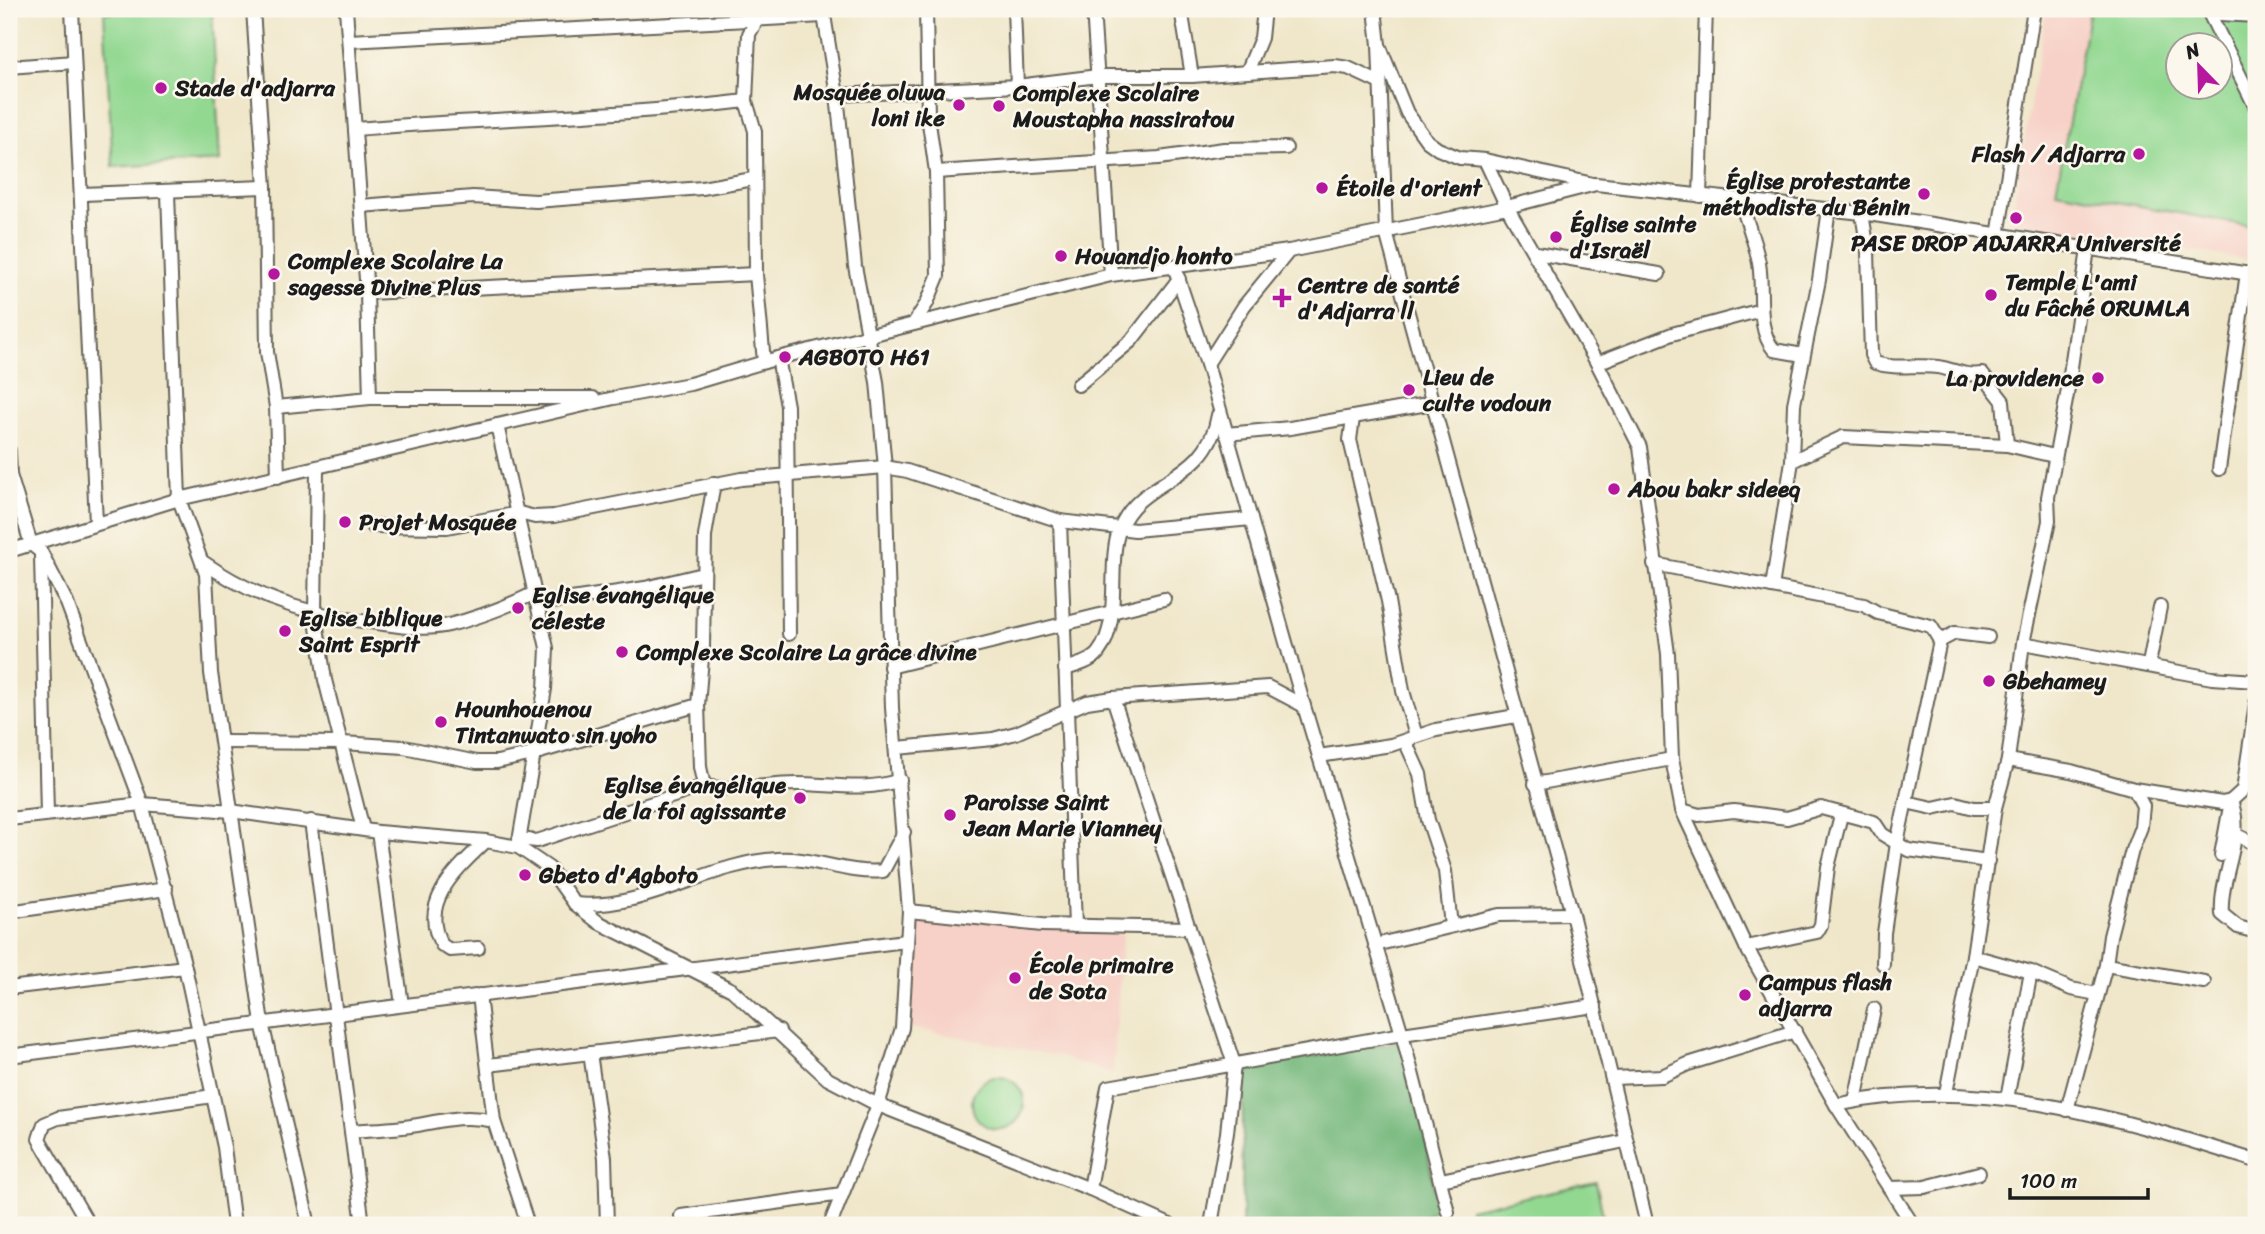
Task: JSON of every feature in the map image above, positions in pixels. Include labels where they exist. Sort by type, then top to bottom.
[{"type":"street","points":[[72,9],[96,523]]},
{"type":"street","points":[[253,9],[265,187],[267,352],[276,407],[278,477]]},
{"type":"street","points":[[346,9],[367,293],[370,398]]},
{"type":"street","points":[[914,323],[927,303],[938,276],[936,172],[928,90],[926,9]]},
{"type":"street","points":[[1014,9],[1017,86]]},
{"type":"street","points":[[1093,9],[1111,275]]},
{"type":"street","points":[[1181,9],[1192,76]]},
{"type":"street","points":[[1247,72],[1261,38],[1264,9]]},
{"type":"street","points":[[1376,9],[1386,232],[1572,914],[1647,1225]]},
{"type":"street","points":[[1700,196],[1706,9]]},
{"type":"street","points":[[1998,236],[2034,9]]},
{"type":"street","points":[[2207,9],[2221,14],[2256,16]]},
{"type":"street","points":[[2207,9],[2256,108]]},
{"type":"street","points":[[349,41],[757,20],[823,12],[837,96],[855,266],[870,334],[885,467],[890,667],[909,911],[905,940],[906,997],[902,1028],[878,1105],[830,1225]]},
{"type":"street","points":[[757,20],[749,34],[746,102],[755,131],[753,179],[756,274],[764,362]]},
{"type":"street","points":[[1378,45],[1407,113],[1427,141],[1460,158],[1485,160],[1596,184],[1862,213],[2252,274],[2219,469]]},
{"type":"street","points":[[9,67],[74,62]]},
{"type":"street","points":[[837,96],[1017,86],[1098,76],[1192,76],[1342,66],[1378,82]]},
{"type":"street","points":[[355,129],[491,118],[653,112],[746,102]]},
{"type":"street","points":[[936,172],[1102,162],[1224,149],[1286,148]]},
{"type":"street","points":[[1485,160],[1507,207],[1536,253],[1597,363],[1640,447],[1668,654],[1672,759],[1682,810],[1746,947],[1836,1105],[1913,1225]]},
{"type":"street","points":[[361,206],[473,197],[536,201],[702,188],[753,179]]},
{"type":"street","points":[[9,551],[36,548],[96,523],[179,499],[317,470],[614,398],[690,384],[870,334],[1111,275],[1289,251],[1507,207],[1596,184]]},
{"type":"street","points":[[82,194],[167,193],[265,187]]},
{"type":"street","points":[[167,193],[179,499],[203,562],[211,673],[262,1023],[309,1225]]},
{"type":"street","points":[[1740,200],[1759,261],[1761,310],[1769,343],[1774,350],[1803,355]]},
{"type":"street","points":[[1772,587],[1792,461],[1794,404],[1819,280],[1829,209]]},
{"type":"street","points":[[1862,213],[1868,251],[1871,355],[1875,363],[1884,366],[1938,367],[1962,376],[1982,374],[2003,401],[2007,445]]},
{"type":"street","points":[[1946,1093],[1973,957],[1995,808],[2008,760],[2023,643],[2049,521],[2048,497],[2067,395],[2088,249]]},
{"type":"street","points":[[1207,364],[1244,306],[1289,251]]},
{"type":"street","points":[[1536,253],[1660,274]]},
{"type":"street","points":[[1174,266],[1207,364],[1304,706],[1402,1034],[1448,1212]]},
{"type":"street","points":[[367,293],[756,274]]},
{"type":"street","points":[[1078,385],[1131,341],[1179,279]]},
{"type":"street","points":[[1597,363],[1672,334],[1761,310]]},
{"type":"street","points":[[778,358],[787,406],[789,634]]},
{"type":"street","points":[[276,407],[370,398],[614,398]]},
{"type":"street","points":[[1226,434],[1353,418],[1433,403]]},
{"type":"street","points":[[1065,669],[1097,654],[1107,635],[1119,530],[1135,507],[1197,461],[1212,443],[1219,409]]},
{"type":"street","points":[[1353,418],[1350,440],[1388,601],[1410,739],[1420,774],[1428,820],[1446,871],[1451,926]]},
{"type":"street","points":[[497,425],[519,513],[547,662],[519,843]]},
{"type":"street","points":[[1792,461],[1843,437],[2007,445],[2054,456]]},
{"type":"street","points":[[9,451],[10,475],[36,548],[72,616],[142,804],[185,967],[213,1096],[234,1225]]},
{"type":"street","points":[[372,526],[447,527],[519,513],[535,517],[554,516],[714,483],[885,467],[907,471],[1060,521],[1119,530],[1251,519]]},
{"type":"street","points":[[317,470],[315,614],[325,680],[363,829]]},
{"type":"street","points":[[704,786],[700,767],[698,705],[703,646],[705,536],[714,483]]},
{"type":"street","points":[[1060,521],[1075,926]]},
{"type":"street","points":[[36,548],[47,814]]},
{"type":"street","points":[[203,562],[230,580],[274,601],[315,614],[418,628],[447,626],[536,598],[645,588],[703,574]]},
{"type":"street","points":[[1654,564],[1864,605],[1878,612],[1931,626],[1940,640],[1896,843],[1884,933],[1883,964]]},
{"type":"street","points":[[890,667],[1110,611],[1164,600]]},
{"type":"street","points":[[2149,664],[2160,607]]},
{"type":"street","points":[[1940,640],[1955,633],[1988,638]]},
{"type":"street","points":[[2023,643],[2149,664],[2212,678],[2256,681]]},
{"type":"street","points":[[897,748],[993,739],[1016,733],[1069,709],[1113,698],[1268,687],[1304,706]]},
{"type":"street","points":[[1113,698],[1234,1064],[1227,1133],[1211,1225]]},
{"type":"street","points":[[2008,760],[2071,771],[2134,789],[2222,803],[2231,801],[2243,790],[2256,704]]},
{"type":"street","points":[[223,743],[343,743],[404,747],[477,762],[533,754],[698,705]]},
{"type":"street","points":[[1319,756],[1516,716]]},
{"type":"street","points":[[1535,784],[1672,759]]},
{"type":"street","points":[[9,819],[142,804],[231,811],[378,832],[519,843],[537,841],[704,786],[719,789],[794,784],[875,787],[900,780]]},
{"type":"street","points":[[2067,1110],[2106,965],[2110,936],[2132,850],[2141,827],[2143,806],[2134,789]]},
{"type":"street","points":[[2231,801],[2235,811],[2234,834],[2221,899],[2222,914],[2238,927],[2256,932]]},
{"type":"street","points":[[2221,855],[2231,801]]},
{"type":"street","points":[[1906,802],[1933,808],[1955,803],[1974,808],[1995,808]]},
{"type":"street","points":[[1682,810],[1699,815],[1734,811],[1787,818],[1821,808],[1874,822],[1882,834],[1908,850],[1988,861]]},
{"type":"street","points":[[1746,947],[1817,932],[1821,925],[1828,867],[1841,815]]},
{"type":"street","points":[[311,821],[363,1225]]},
{"type":"street","points":[[378,832],[402,1005]]},
{"type":"street","points":[[575,904],[605,904],[629,899],[756,862],[779,858],[827,867],[883,871],[904,832]]},
{"type":"street","points":[[2234,834],[2256,844]]},
{"type":"street","points":[[478,948],[450,950],[442,946],[435,925],[435,906],[440,892],[486,841]]},
{"type":"street","points":[[519,843],[549,868],[575,904],[598,922],[732,990],[828,1079],[878,1105],[1090,1189],[1170,1225]]},
{"type":"street","points":[[9,912],[166,889]]},
{"type":"street","points":[[909,911],[1075,926],[1189,928]]},
{"type":"street","points":[[1375,945],[1451,926],[1527,913],[1572,914]]},
{"type":"street","points":[[9,1056],[905,940]]},
{"type":"street","points":[[1973,957],[2031,972],[2071,989],[2097,994]]},
{"type":"street","points":[[2106,965],[2204,982]]},
{"type":"street","points":[[9,988],[185,967]]},
{"type":"street","points":[[2007,1099],[2031,972]]},
{"type":"street","points":[[479,995],[494,1121],[528,1225]]},
{"type":"street","points":[[1090,1189],[1108,1087],[1402,1034],[1595,1006]]},
{"type":"street","points":[[1855,1101],[1874,1009]]},
{"type":"street","points":[[488,1065],[779,1031]]},
{"type":"street","points":[[1613,1078],[1662,1076],[1688,1064],[1796,1031]]},
{"type":"street","points":[[590,1053],[605,1158],[607,1225]]},
{"type":"street","points":[[1836,1105],[1946,1093],[2007,1099],[2141,1126],[2256,1161]]},
{"type":"street","points":[[89,1225],[39,1139],[44,1124],[58,1118],[213,1096]]},
{"type":"street","points":[[351,1131],[422,1125],[474,1116],[494,1121]]},
{"type":"street","points":[[1441,1180],[1625,1141]]},
{"type":"street","points":[[1889,1188],[1925,1187],[1979,1173]]},
{"type":"street","points":[[681,1216],[842,1194]]},
{"type":"shaded area","name":"Flash / Adjarra","points":[[2046,9],[2256,9],[2256,261],[2011,221]]},
{"type":"shaded area","name":"École primaire de Sota","points":[[913,911],[1123,929],[1113,1074],[1058,1056],[907,1027]]},
{"type":"green space","points":[[212,9],[220,161],[113,167],[104,13]]},
{"type":"green space","name":"Flash / Adjarra","points":[[2090,9],[2256,9],[2256,227],[2056,191]]},
{"type":"green space","points":[[1409,1040],[1437,1207],[1414,1225],[1242,1225],[1243,1069]]},
{"type":"green space","points":[[998,1077],[1008,1079],[1016,1085],[1022,1093],[1022,1113],[1016,1121],[1008,1127],[998,1129],[988,1127],[980,1121],[974,1113],[972,1103],[974,1093],[980,1085],[988,1079]]},
{"type":"green space","points":[[1596,1182],[1605,1225],[1472,1225],[1469,1209]]},
{"type":"place","name":"Stade d'adjarra","points":[[161,88]]},
{"type":"place","name":"Mosquée oluwa loni ike","points":[[959,105]]},
{"type":"place","name":"Complexe Scolaire Moustapha nassiratou","points":[[999,106]]},
{"type":"place","name":"Flash / Adjarra","points":[[2139,154]]},
{"type":"place","name":"Étoile d'orient","points":[[1322,188]]},
{"type":"place","name":"Église protestante méthodiste du Bénin","points":[[1924,194]]},
{"type":"place","name":"PASE DROP ADJARRA Université","points":[[2016,218]]},
{"type":"place","name":"Église sainte d'Israël","points":[[1556,237]]},
{"type":"place","name":"Houandjo honto","points":[[1061,256]]},
{"type":"place","name":"Complexe Scolaire La sagesse Divine Plus","points":[[274,274]]},
{"type":"place","name":"Temple L'ami du Fâché ORUMLA","points":[[1991,295]]},
{"type":"place","name":"Centre de santé d'Adjarra ll","points":[[1282,298]]},
{"type":"place","name":"AGBOTO H61","points":[[785,357]]},
{"type":"place","name":"La providence","points":[[2098,378]]},
{"type":"place","name":"Lieu de culte vodoun","points":[[1409,390]]},
{"type":"place","name":"Abou bakr sideeq","points":[[1614,489]]},
{"type":"place","name":"Projet Mosquée","points":[[345,522]]},
{"type":"place","name":"Eglise évangélique céleste","points":[[518,608]]},
{"type":"place","name":"Eglise biblique Saint Esprit","points":[[285,631]]},
{"type":"place","name":"Complexe Scolaire La grâce divine","points":[[622,652]]},
{"type":"place","name":"Gbehamey","points":[[1989,681]]},
{"type":"place","name":"Hounhouenou Tintanwato sin yoho","points":[[441,722]]},
{"type":"place","name":"Eglise évangélique de la foi agissante","points":[[800,798]]},
{"type":"place","name":"Paroisse Saint Jean Marie Vianney","points":[[950,815]]},
{"type":"place","name":"Gbeto d'Agboto","points":[[525,875]]},
{"type":"place","name":"École primaire de Sota","points":[[1015,978]]},
{"type":"place","name":"Campus flash adjarra","points":[[1745,995]]}]
